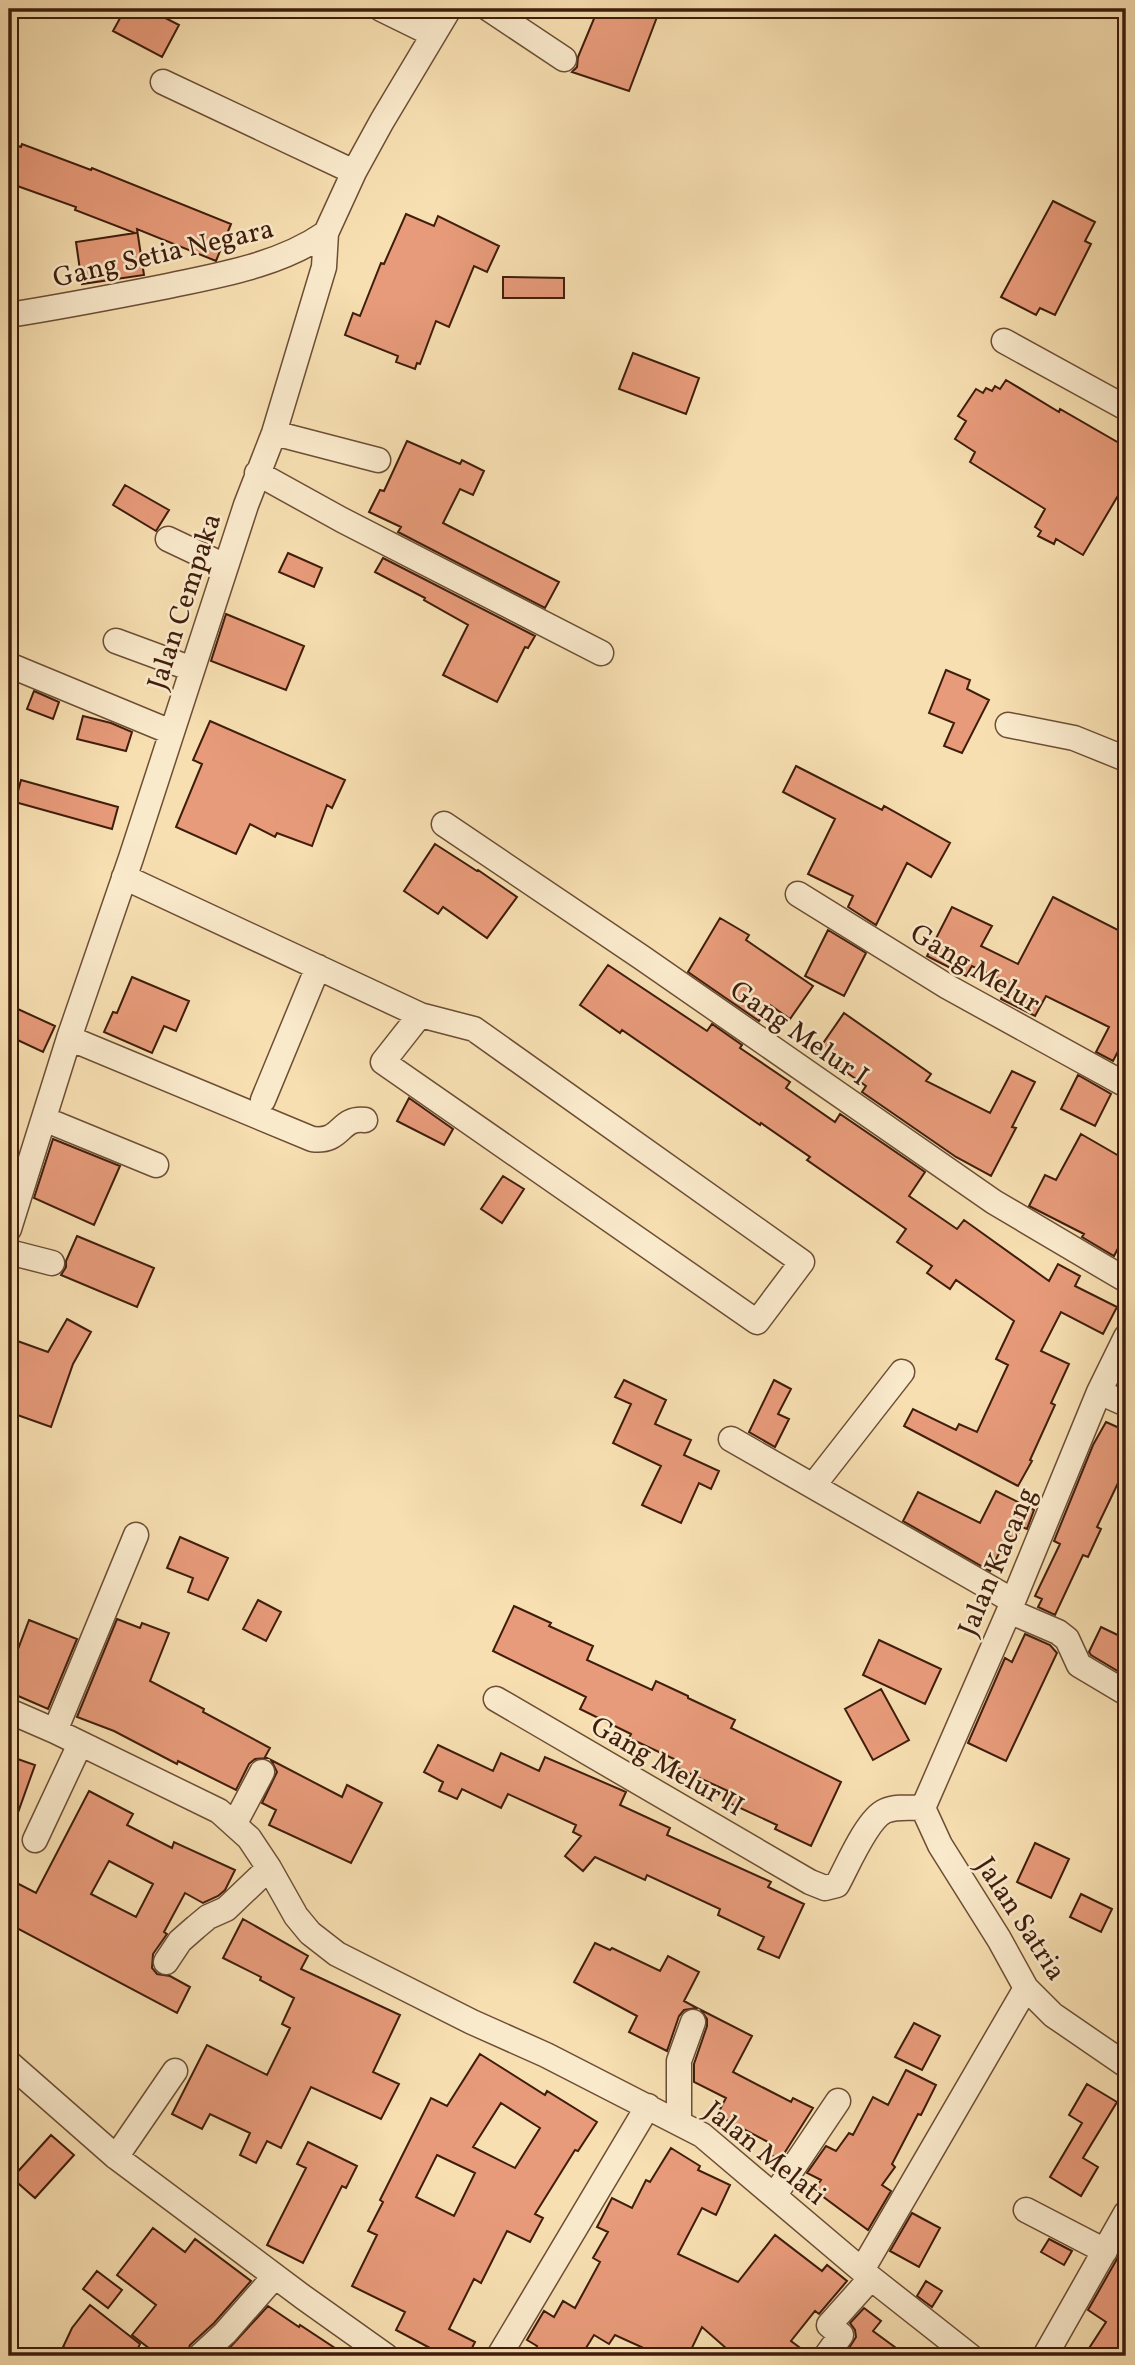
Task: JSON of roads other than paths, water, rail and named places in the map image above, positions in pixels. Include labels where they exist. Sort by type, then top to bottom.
[{"type":"street","points":[[381,9],[432,34]]},
{"type":"street","name":"Jalan Cempaka","points":[[9,1229],[69,1038],[124,877],[158,727],[215,562],[274,433],[324,267],[326,233],[354,172],[449,9]]},
{"type":"street","points":[[489,9],[564,59]]},
{"type":"street","points":[[163,82],[354,172]]},
{"type":"street","name":"Gang Setia Negara","points":[[9,315],[83,304],[244,269],[283,257],[309,245],[326,233]]},
{"type":"street","points":[[1004,341],[1126,408]]},
{"type":"street","points":[[274,433],[378,460]]},
{"type":"street","points":[[257,473],[342,520],[601,653]]},
{"type":"street","points":[[168,539],[215,562]]},
{"type":"street","points":[[116,641],[180,665]]},
{"type":"street","points":[[9,665],[158,727]]},
{"type":"street","points":[[1008,725],[1074,738],[1126,760]]},
{"type":"street","name":"Gang Melur I","points":[[444,824],[994,1202],[1126,1280]]},
{"type":"street","points":[[124,877],[420,1015],[474,1029],[802,1262],[757,1322],[383,1062],[420,1015]]},
{"type":"street","name":"Gang Melur","points":[[798,894],[948,987],[1126,1085]]},
{"type":"street","points":[[263,1100],[318,967]]},
{"type":"street","points":[[69,1038],[312,1139],[325,1140],[354,1119],[365,1120]]},
{"type":"street","points":[[44,1119],[156,1165]]},
{"type":"street","points":[[9,1252],[52,1263]]},
{"type":"street","name":"Jalan Kacang","points":[[923,1808],[1011,1606],[1099,1392],[1126,1338]]},
{"type":"street","points":[[813,1486],[901,1372]]},
{"type":"street","points":[[1099,1392],[1126,1405]]},
{"type":"street","points":[[731,1439],[1058,1632],[1067,1639],[1079,1665],[1126,1693]]},
{"type":"street","points":[[55,1731],[136,1535]]},
{"type":"street","name":"Gang Melur II","points":[[496,1699],[810,1882],[825,1888],[837,1885],[874,1820],[883,1811],[923,1808]]},
{"type":"street","name":"Jalan Melati","points":[[9,1711],[176,1788],[219,1811],[248,1838],[269,1868],[296,1916],[310,1933],[337,1954],[679,2121],[723,2151],[866,2274],[970,2356]]},
{"type":"street","points":[[35,1840],[80,1744]]},
{"type":"street","points":[[234,1823],[262,1772]]},
{"type":"street","name":"Jalan Satria","points":[[923,1808],[940,1845],[999,1939],[1026,1988],[1053,2015],[1124,2059]]},
{"type":"street","points":[[166,1962],[180,1941],[208,1917],[226,1909],[269,1868]]},
{"type":"street","points":[[826,2356],[841,2335],[829,2325],[866,2274],[1026,1988]]},
{"type":"street","points":[[679,2121],[679,2061],[693,2022]]},
{"type":"street","points":[[9,2063],[116,2157],[386,2356]]},
{"type":"street","points":[[116,2157],[175,2071]]},
{"type":"street","points":[[774,2196],[838,2101]]},
{"type":"street","points":[[499,2356],[648,2106]]},
{"type":"street","points":[[1026,2210],[1105,2250]]},
{"type":"street","points":[[1045,2356],[1126,2213]]},
{"type":"street","points":[[200,2356],[225,2333],[275,2276]]}]
